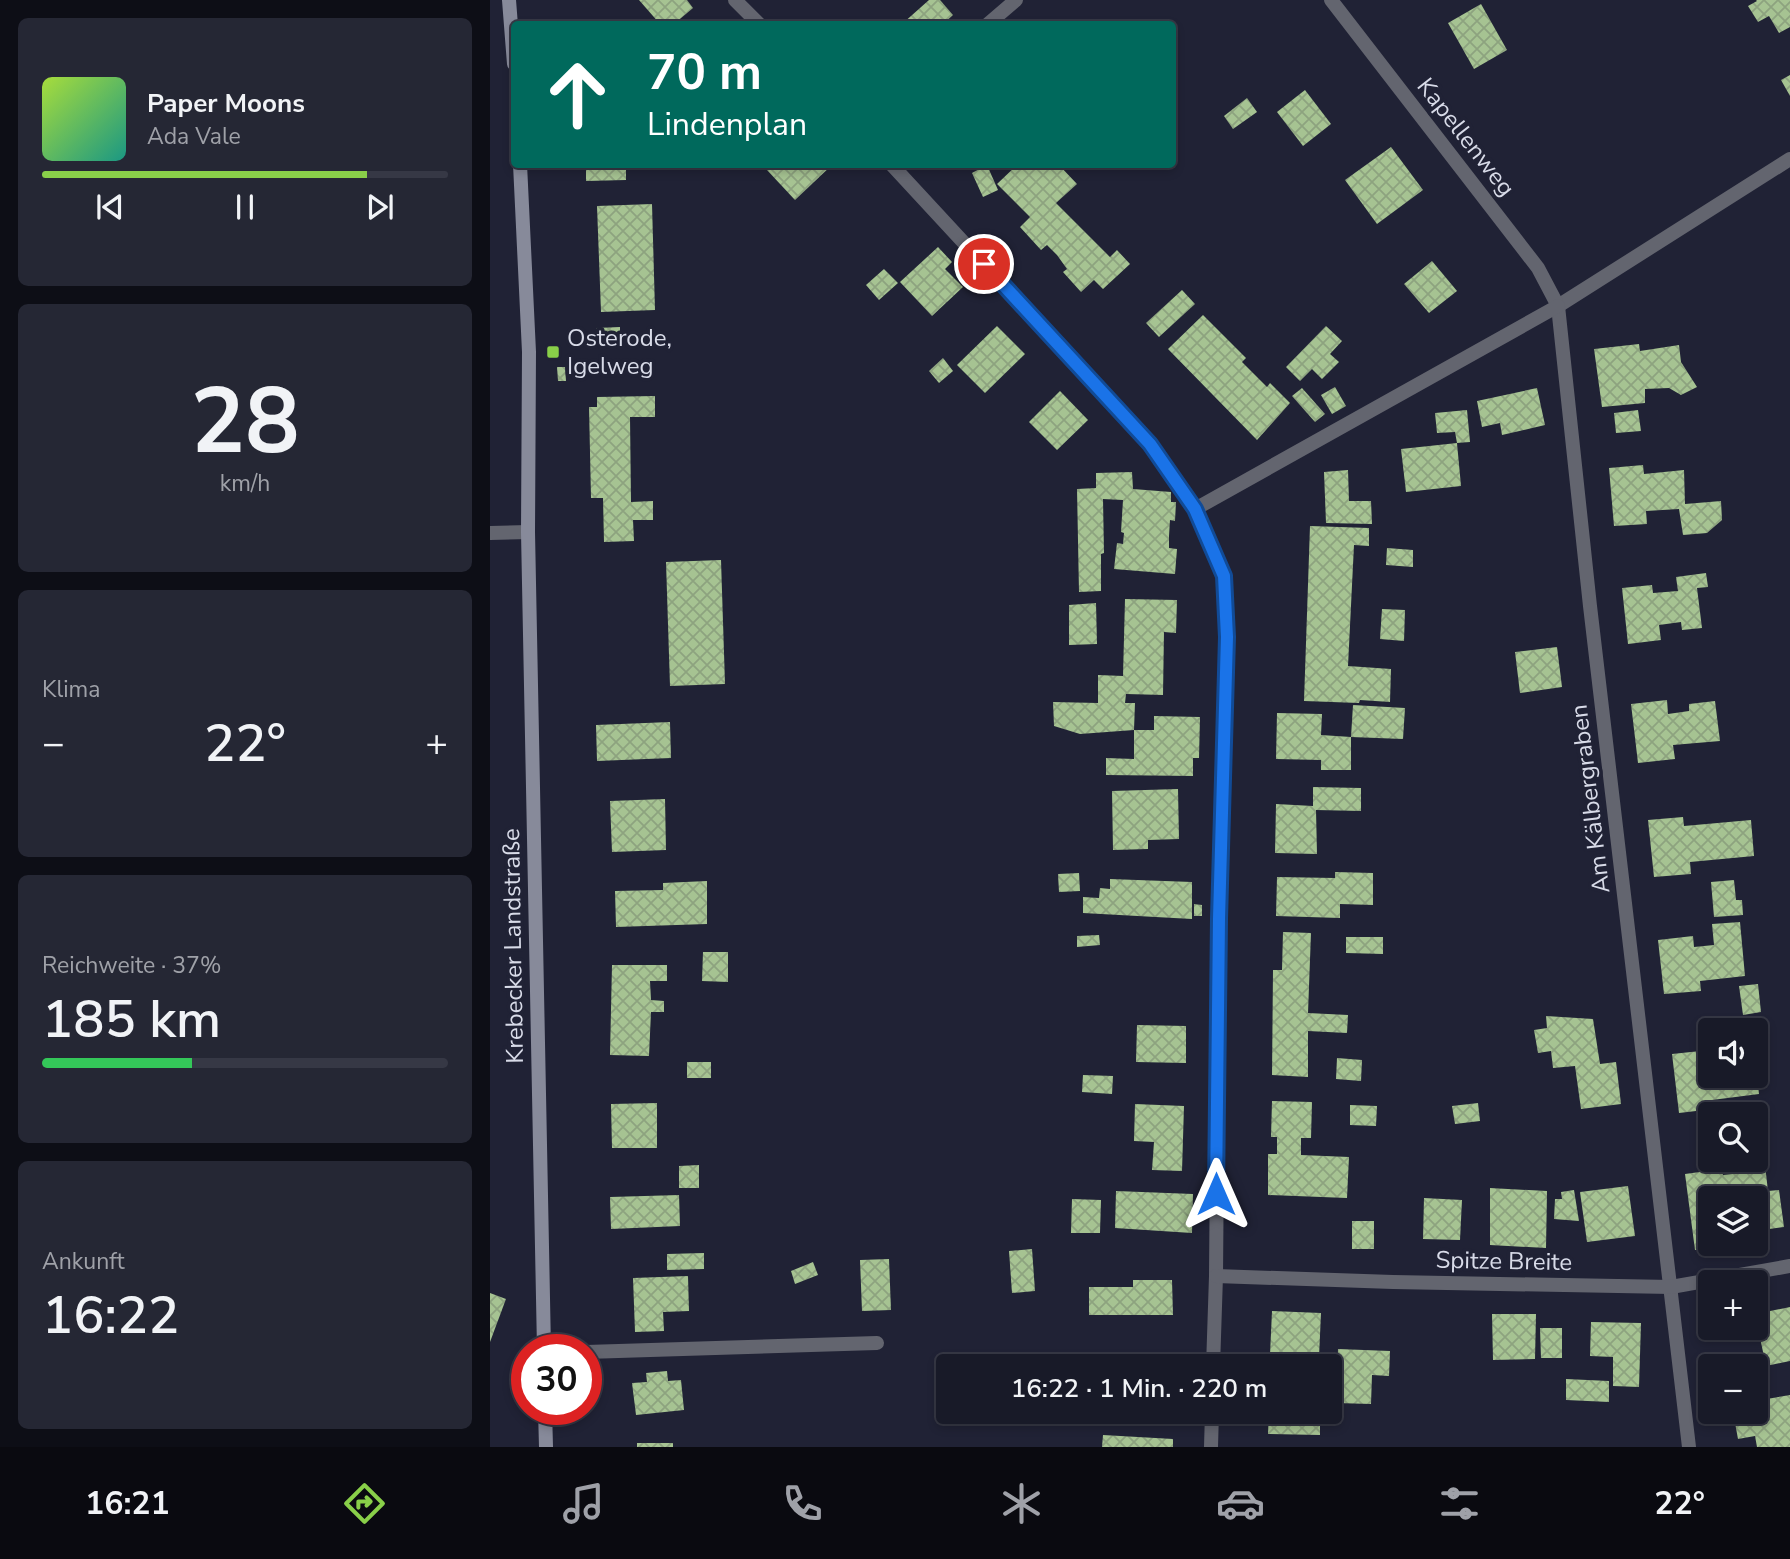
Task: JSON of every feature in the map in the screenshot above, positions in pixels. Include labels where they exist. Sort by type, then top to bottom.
[{"type":"main road","points":[[509,0],[511,26]]},
{"type":"main road","name":"Krebecker Landstraße","points":[[520,168],[529,352],[528,532],[544,1334]]},
{"type":"main road","points":[[545,1425],[546,1447]]},
{"type":"street","points":[[735,0],[755,21]]},
{"type":"street","points":[[992,21],[1016,0]]},
{"type":"street","name":"Kapellenweg","points":[[1331,0],[1538,268],[1558,306]]},
{"type":"street","points":[[1195,509],[1558,306],[1790,159]]},
{"type":"street","points":[[895,168],[1150,444],[1195,509],[1224,576],[1227,637],[1213,1354]]},
{"type":"street","name":"Am Kälbergraben","points":[[1558,306],[1590,606],[1689,1447]]},
{"type":"street","points":[[490,534],[528,532]]},
{"type":"street","name":"Spitze Breite","points":[[1216,1276],[1671,1287],[1790,1266]]},
{"type":"street","points":[[602,1352],[877,1343]]},
{"type":"street","points":[[1211,1447],[1212,1424]]},
{"type":"building","points":[[639,0],[687,0],[693,8],[678,21],[657,21]]},
{"type":"building","points":[[929,0],[940,0],[953,15],[946,21],[905,21]]},
{"type":"building","points":[[1756,0],[1790,0],[1790,27],[1779,33],[1769,16],[1758,22],[1748,6]]},
{"type":"building","points":[[1481,4],[1507,50],[1474,69],[1448,23]]},
{"type":"building","points":[[1790,75],[1790,96],[1781,80]]},
{"type":"building","points":[[1305,90],[1331,124],[1303,146],[1277,112]]},
{"type":"building","points":[[1247,98],[1257,112],[1233,129],[1224,116]]},
{"type":"building","points":[[1391,147],[1423,190],[1377,224],[1345,180]]},
{"type":"building","points":[[586,168],[626,168],[626,180],[586,181]]},
{"type":"building","points":[[769,168],[829,168],[795,200],[767,170]]},
{"type":"building","points":[[988,168],[998,190],[983,197],[972,173]]},
{"type":"building","points":[[1014,168],[1062,168],[1077,184],[1056,203],[1110,257],[1117,250],[1130,264],[1103,289],[1094,280],[1081,292],[1063,272],[1067,269],[1057,255],[1047,245],[1041,250],[1020,227],[1030,217],[997,184]]},
{"type":"building","points":[[652,204],[655,310],[601,312],[597,206]]},
{"type":"building","points":[[938,247],[952,262],[945,269],[963,287],[932,316],[900,282]]},
{"type":"building","points":[[1432,261],[1457,291],[1429,313],[1404,284]]},
{"type":"building","points":[[884,269],[898,283],[879,300],[866,285]]},
{"type":"building","points":[[1182,290],[1195,304],[1159,337],[1146,323]]},
{"type":"building","points":[[1203,315],[1246,358],[1242,362],[1267,387],[1270,383],[1290,403],[1257,440],[1168,349]]},
{"type":"building","points":[[997,326],[1025,354],[985,393],[957,365]]},
{"type":"building","points":[[1326,326],[1342,341],[1330,354],[1339,362],[1322,379],[1312,369],[1300,381],[1286,367]]},
{"type":"building","points":[[620,327],[620,343],[597,342],[596,328]]},
{"type":"building","points":[[1639,344],[1640,351],[1679,345],[1681,362],[1697,387],[1681,395],[1669,388],[1645,389],[1645,403],[1602,407],[1594,349]]},
{"type":"building","points":[[943,358],[953,371],[939,383],[929,371]]},
{"type":"building","points":[[557,367],[565,367],[566,381],[558,381]]},
{"type":"building","points":[[1335,387],[1346,406],[1332,414],[1321,395]]},
{"type":"building","points":[[1302,388],[1325,414],[1315,422],[1292,396]]},
{"type":"building","points":[[1537,388],[1545,425],[1502,435],[1500,423],[1482,427],[1477,401]]},
{"type":"building","points":[[1060,391],[1088,420],[1057,450],[1029,422]]},
{"type":"building","points":[[655,396],[655,417],[630,417],[631,502],[653,501],[653,520],[633,520],[634,541],[604,542],[603,498],[591,498],[589,407],[597,407],[597,397]]},
{"type":"building","points":[[1467,410],[1470,442],[1457,443],[1455,432],[1437,433],[1435,413]]},
{"type":"building","points":[[1638,410],[1641,431],[1616,433],[1614,413]]},
{"type":"building","points":[[1457,443],[1461,486],[1406,492],[1401,449]]},
{"type":"building","points":[[1643,465],[1644,474],[1684,470],[1685,504],[1721,501],[1722,520],[1707,533],[1683,535],[1679,509],[1646,511],[1647,524],[1614,526],[1609,468]]},
{"type":"building","points":[[1348,470],[1349,501],[1371,501],[1372,524],[1326,523],[1324,472]]},
{"type":"building","points":[[1132,472],[1133,489],[1171,492],[1171,502],[1176,502],[1175,521],[1170,520],[1169,536],[1169,548],[1177,549],[1175,574],[1114,569],[1117,543],[1123,544],[1123,500],[1103,499],[1104,553],[1101,554],[1101,591],[1079,592],[1077,489],[1096,488],[1096,473]]},
{"type":"building","points":[[1310,526],[1369,528],[1369,546],[1354,545],[1348,666],[1391,669],[1390,702],[1304,701]]},
{"type":"building","points":[[1387,548],[1413,550],[1413,567],[1386,565]]},
{"type":"building","points":[[721,560],[725,684],[670,686],[666,562]]},
{"type":"building","points":[[1706,573],[1708,587],[1697,588],[1702,628],[1682,630],[1681,622],[1659,625],[1661,640],[1628,644],[1622,588],[1652,585],[1653,593],[1678,591],[1676,577]]},
{"type":"building","points":[[1125,599],[1177,600],[1176,633],[1164,632],[1163,695],[1126,694],[1125,703],[1135,703],[1134,730],[1080,734],[1054,726],[1053,702],[1098,703],[1098,675],[1123,676]]},
{"type":"building","points":[[1096,603],[1097,644],[1069,645],[1069,605]]},
{"type":"building","points":[[1382,609],[1405,610],[1404,641],[1380,639]]},
{"type":"building","points":[[1557,647],[1562,687],[1520,693],[1515,652]]},
{"type":"building","points":[[1667,700],[1668,714],[1689,711],[1689,704],[1715,701],[1720,741],[1673,745],[1675,759],[1638,763],[1631,704]]},
{"type":"building","points":[[1353,705],[1405,708],[1403,739],[1351,737]]},
{"type":"building","points":[[1277,713],[1322,714],[1321,735],[1351,737],[1351,770],[1321,770],[1321,760],[1276,759]]},
{"type":"building","points":[[1154,716],[1200,717],[1199,758],[1193,758],[1193,776],[1106,775],[1106,758],[1134,759],[1134,730],[1154,730]]},
{"type":"building","points":[[670,722],[671,758],[597,761],[596,725]]},
{"type":"building","points":[[1313,787],[1361,788],[1361,811],[1316,810],[1317,854],[1275,853],[1276,804],[1313,806]]},
{"type":"building","points":[[1178,789],[1179,839],[1148,840],[1148,849],[1113,850],[1112,791]]},
{"type":"building","points":[[665,799],[666,850],[612,852],[610,801]]},
{"type":"building","points":[[1683,817],[1684,826],[1751,820],[1754,856],[1690,862],[1691,874],[1654,877],[1648,820]]},
{"type":"building","points":[[1335,872],[1373,873],[1373,905],[1340,904],[1340,918],[1276,916],[1277,877],[1335,878]]},
{"type":"building","points":[[1079,873],[1080,891],[1059,892],[1058,874]]},
{"type":"building","points":[[1110,879],[1192,882],[1192,919],[1083,913],[1083,897],[1099,898],[1100,888],[1110,889]]},
{"type":"building","points":[[1734,880],[1736,900],[1742,900],[1743,915],[1714,917],[1711,882]]},
{"type":"building","points":[[707,881],[707,924],[616,927],[615,891],[663,890],[663,883]]},
{"type":"building","points":[[1194,904],[1202,905],[1202,916],[1194,916]]},
{"type":"building","points":[[1740,922],[1745,976],[1700,981],[1701,991],[1664,994],[1658,940],[1693,936],[1694,947],[1714,945],[1712,924]]},
{"type":"building","points":[[1283,932],[1311,933],[1308,1013],[1348,1015],[1347,1033],[1308,1031],[1308,1077],[1272,1075],[1273,970],[1282,970]]},
{"type":"building","points":[[1099,935],[1100,945],[1077,947],[1077,936]]},
{"type":"building","points":[[1346,937],[1383,937],[1383,954],[1346,953]]},
{"type":"building","points":[[703,952],[728,952],[728,982],[702,981]]},
{"type":"building","points":[[612,965],[667,965],[667,981],[650,981],[651,1000],[664,1001],[664,1012],[651,1012],[649,1056],[610,1055]]},
{"type":"building","points":[[1758,984],[1761,1012],[1743,1015],[1739,986]]},
{"type":"building","points":[[1546,1016],[1593,1019],[1600,1064],[1616,1062],[1621,1104],[1581,1109],[1575,1066],[1553,1068],[1551,1051],[1538,1053],[1534,1030],[1547,1028]]},
{"type":"building","points":[[1137,1025],[1186,1026],[1186,1063],[1136,1062]]},
{"type":"building","points":[[1698,1051],[1698,1088],[1758,1088],[1759,1094],[1698,1102],[1698,1111],[1679,1113],[1672,1054]]},
{"type":"building","points":[[1337,1058],[1362,1060],[1361,1081],[1336,1079]]},
{"type":"building","points":[[687,1062],[711,1062],[711,1078],[687,1078]]},
{"type":"building","points":[[1083,1075],[1113,1076],[1112,1094],[1082,1092]]},
{"type":"building","points":[[1272,1101],[1312,1102],[1311,1138],[1301,1138],[1301,1155],[1349,1157],[1347,1198],[1268,1195],[1268,1154],[1277,1154],[1277,1137],[1271,1137]]},
{"type":"building","points":[[657,1103],[657,1148],[612,1148],[611,1104]]},
{"type":"building","points":[[1478,1103],[1480,1121],[1455,1124],[1452,1106]]},
{"type":"building","points":[[1135,1104],[1184,1106],[1182,1171],[1152,1170],[1154,1142],[1134,1141]]},
{"type":"building","points":[[1350,1105],[1377,1106],[1376,1126],[1350,1125]]},
{"type":"building","points":[[699,1165],[699,1188],[679,1188],[679,1166]]},
{"type":"building","points":[[1766,1172],[1767,1186],[1698,1186],[1698,1250],[1695,1250],[1685,1174]]},
{"type":"building","points":[[1628,1186],[1635,1236],[1587,1242],[1580,1192]]},
{"type":"building","points":[[1490,1188],[1547,1191],[1546,1248],[1490,1245]]},
{"type":"building","points":[[1574,1190],[1579,1221],[1554,1219],[1555,1199],[1562,1199],[1561,1192]]},
{"type":"building","points":[[1779,1190],[1784,1227],[1768,1229],[1768,1191]]},
{"type":"building","points":[[1116,1191],[1193,1194],[1192,1233],[1115,1228]]},
{"type":"building","points":[[679,1195],[680,1226],[611,1229],[610,1197]]},
{"type":"building","points":[[1424,1198],[1462,1200],[1460,1240],[1423,1239]]},
{"type":"building","points":[[1072,1199],[1101,1200],[1100,1233],[1071,1233]]},
{"type":"building","points":[[1352,1221],[1374,1221],[1374,1249],[1352,1249]]},
{"type":"building","points":[[1032,1249],[1035,1291],[1012,1293],[1009,1251]]},
{"type":"building","points":[[704,1253],[704,1269],[667,1270],[667,1254]]},
{"type":"building","points":[[889,1259],[891,1310],[862,1311],[860,1260]]},
{"type":"building","points":[[813,1262],[818,1275],[795,1284],[791,1271]]},
{"type":"building","points":[[688,1276],[689,1311],[663,1312],[664,1331],[635,1332],[633,1278]]},
{"type":"building","points":[[1133,1280],[1172,1280],[1173,1315],[1089,1315],[1089,1287],[1133,1287]]},
{"type":"building","points":[[490,1293],[506,1299],[490,1342]]},
{"type":"building","points":[[1790,1307],[1790,1361],[1768,1366],[1768,1354],[1763,1354],[1760,1340],[1768,1340],[1768,1311]]},
{"type":"building","points":[[1272,1311],[1321,1313],[1319,1354],[1270,1354]]},
{"type":"building","points":[[1492,1314],[1536,1314],[1535,1359],[1493,1360]]},
{"type":"building","points":[[1591,1322],[1641,1323],[1639,1387],[1613,1386],[1613,1357],[1590,1356]]},
{"type":"building","points":[[1540,1328],[1562,1328],[1562,1358],[1541,1358]]},
{"type":"building","points":[[1338,1349],[1390,1351],[1389,1376],[1372,1375],[1371,1404],[1342,1403],[1342,1354],[1338,1354]]},
{"type":"building","points":[[667,1371],[668,1381],[681,1380],[684,1410],[636,1415],[632,1383],[647,1382],[646,1373]]},
{"type":"building","points":[[1566,1379],[1609,1381],[1609,1402],[1566,1400]]},
{"type":"building","points":[[1790,1395],[1790,1447],[1757,1447],[1755,1436],[1738,1439],[1735,1424],[1768,1424],[1768,1399]]},
{"type":"building","points":[[1268,1424],[1320,1424],[1320,1435],[1268,1434]]},
{"type":"building","points":[[1103,1435],[1173,1439],[1173,1447],[1102,1447]]},
{"type":"building","points":[[637,1443],[673,1443],[673,1447],[637,1447]]},
{"type":"place","name":"Osterode, Igelweg","points":[[553,352]]},
{"type":"route","points":[[984,264],[1150,444],[1195,509],[1224,576],[1227,637],[1219,919],[1216,1194]]}]
